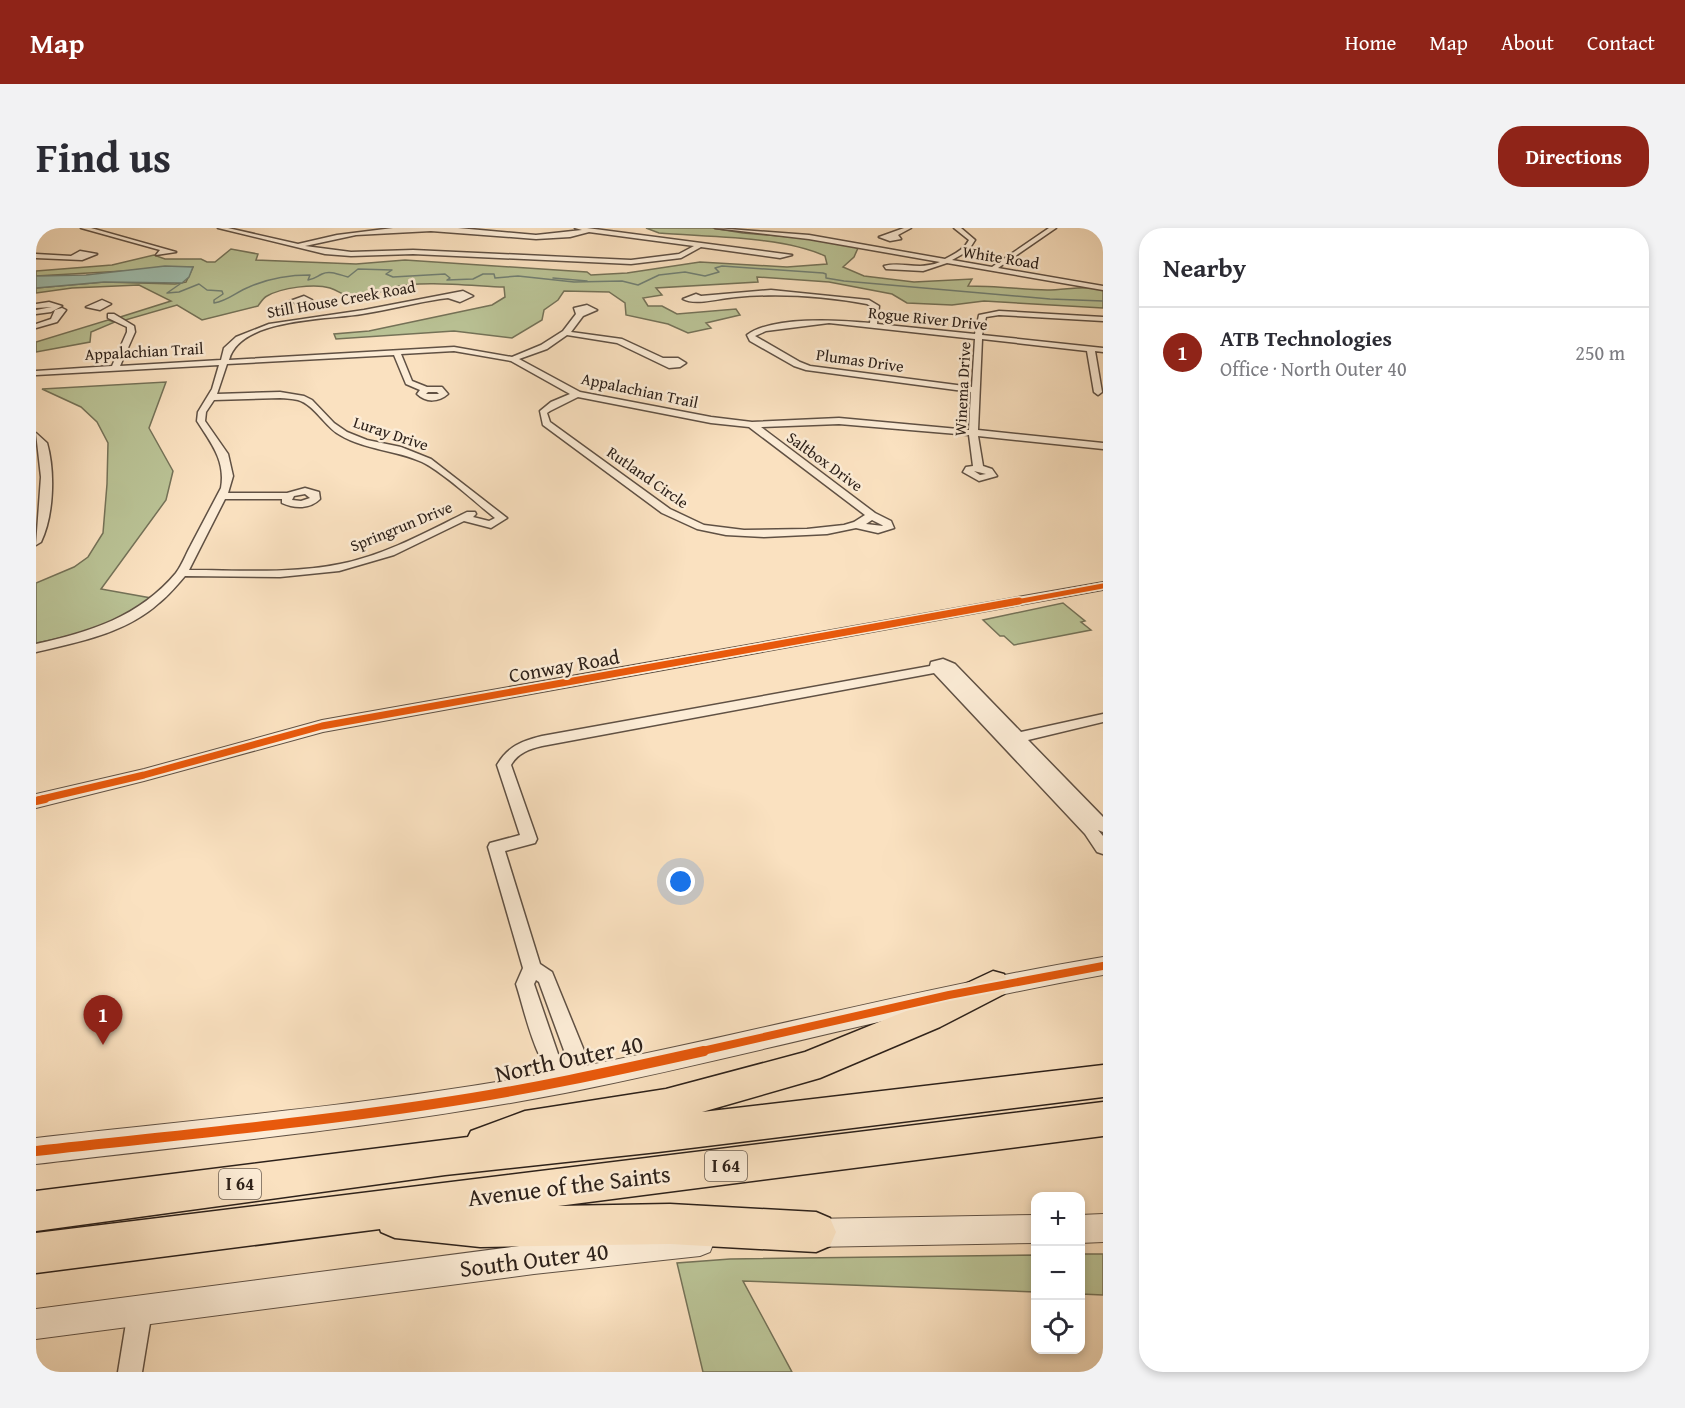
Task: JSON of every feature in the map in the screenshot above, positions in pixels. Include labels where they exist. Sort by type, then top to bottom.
[{"type":"highway","points":[[445,1157],[525,1128],[666,1106],[808,1067],[928,1017],[993,984]]},
{"type":"highway","name":"Avenue of the Saints","points":[[36,1211],[445,1157],[658,1135],[1103,1081]]},
{"type":"highway","name":"Avenue of the Saints","points":[[36,1253],[1103,1119]]},
{"type":"highway","points":[[349,1213],[480,1227],[670,1224],[816,1232]]},
{"type":"street","points":[[84,228],[164,251]]},
{"type":"street","points":[[220,228],[343,254],[413,252],[612,263],[673,258],[700,245]]},
{"type":"street","points":[[503,228],[504,236]]},
{"type":"street","points":[[578,228],[587,231],[771,253]]},
{"type":"street","name":"White Road","points":[[718,228],[809,237],[1103,288]]},
{"type":"street","points":[[894,236],[908,228]]},
{"type":"street","points":[[899,268],[932,268],[967,249],[971,244],[970,236],[957,228]]},
{"type":"street","points":[[991,270],[1053,228]]},
{"type":"street","points":[[297,246],[345,233],[369,230],[452,229],[504,236],[559,236],[587,231]]},
{"type":"street","points":[[36,256],[73,257]]},
{"type":"street","points":[[702,298],[771,292],[858,300],[876,306],[873,325]]},
{"type":"street","name":"Still House Creek Road","points":[[36,648],[80,638],[129,619],[155,601],[182,573],[222,496],[228,476],[223,454],[201,421],[202,412],[213,397],[228,348],[239,338],[266,328],[450,296]]},
{"type":"street","points":[[299,303],[297,308],[306,321]]},
{"type":"street","points":[[36,306],[53,304],[59,306],[59,309]]},
{"type":"street","points":[[36,312],[89,306]]},
{"type":"street","points":[[36,326],[54,320],[59,309]]},
{"type":"street","name":"Winema Drive","points":[[978,468],[973,433],[983,315],[986,313],[1103,319]]},
{"type":"street","points":[[513,359],[544,347],[566,333],[580,314]]},
{"type":"street","points":[[111,316],[130,326],[132,332],[115,368]]},
{"type":"street","name":"Rogue River Drive","points":[[751,334],[764,329],[818,322],[873,325],[1103,350]]},
{"type":"street","points":[[566,333],[619,341],[663,361]]},
{"type":"street","name":"Plumas Drive","points":[[751,334],[753,339],[789,360],[809,368],[975,390]]},
{"type":"street","name":"Appalachian Trail","points":[[36,373],[454,348],[513,359],[577,394],[711,420],[752,425],[839,421],[1103,446]]},
{"type":"street","points":[[1088,395],[1101,395],[1091,349]]},
{"type":"street","points":[[396,351],[409,382],[426,390]]},
{"type":"street","name":"Rutland Circle","points":[[577,394],[547,408],[543,413],[546,423],[666,511],[687,522],[714,531],[793,532],[864,520]]},
{"type":"street","name":"Luray Drive","points":[[213,397],[280,395],[301,398],[309,402],[331,425],[344,434],[364,442],[398,449],[428,461],[486,507]]},
{"type":"street","name":"Saltbox Drive","points":[[752,425],[864,520]]},
{"type":"street","points":[[36,436],[43,443],[46,492],[41,535],[36,542]]},
{"type":"street","points":[[222,496],[287,496]]},
{"type":"street","points":[[463,518],[484,525],[502,521],[499,514],[486,507]]},
{"type":"street","name":"Springrun Drive","points":[[182,573],[314,571],[339,568],[390,552],[486,507]]},
{"type":"street","name":"Conway Road","points":[[36,801],[144,775],[322,726],[1103,586]]},
{"type":"street","points":[[569,1080],[550,1059],[525,984],[532,968],[496,847],[529,839],[504,765],[509,755],[523,746],[937,669],[936,665],[939,664],[950,667],[1013,738],[1103,848]]},
{"type":"street","points":[[1013,738],[1103,718]]},
{"type":"street","points":[[1013,738],[1103,826]]},
{"type":"street","name":"North Outer 40","points":[[36,1151],[408,1107],[489,1095],[569,1080],[993,984],[1103,966]]},
{"type":"street","points":[[532,968],[546,977],[575,1053],[569,1080]]},
{"type":"street","points":[[1085,1229],[1103,1228]]},
{"type":"street","name":"South Outer 40","points":[[36,1324],[534,1259],[816,1232],[1031,1229]]},
{"type":"street","points":[[130,1372],[140,1311]]},
{"type":"green space","points":[[646,228],[712,228],[816,239],[858,248],[854,257],[843,267],[864,276],[914,282],[972,279],[968,286],[1047,290],[1103,289],[1103,308],[984,301],[952,305],[907,303],[892,294],[829,282],[757,277],[758,282],[656,288],[662,295],[643,298],[648,306],[662,306],[677,314],[736,309],[740,315],[706,323],[711,328],[688,333],[668,324],[626,315],[625,303],[609,292],[564,291],[558,300],[544,310],[542,320],[512,338],[454,331],[336,339],[334,334],[369,331],[492,305],[505,297],[504,287],[418,284],[394,287],[368,297],[358,298],[349,297],[330,288],[298,287],[267,296],[258,306],[202,320],[177,305],[122,321],[117,318],[171,301],[139,285],[72,288],[36,293],[36,288],[104,282],[175,284],[186,282],[193,267],[36,276],[36,271],[112,265],[154,255],[165,259],[201,259],[215,262],[231,249],[258,254],[256,260],[356,264],[405,260],[587,272],[591,275],[627,273],[700,262],[787,267],[827,264],[825,256],[808,249],[788,245],[767,241],[659,233]]},
{"type":"green space","points":[[108,320],[115,322],[91,332],[90,342],[36,352],[36,342]]},
{"type":"green space","points":[[166,382],[149,428],[173,471],[166,500],[101,589],[151,598],[110,622],[36,643],[36,583],[74,567],[88,557],[103,533],[108,443],[97,422],[81,407],[42,389]]},
{"type":"green space","points":[[1063,603],[1085,621],[1081,622],[1091,630],[1014,645],[983,620]]},
{"type":"green space","points":[[1085,1254],[1103,1254],[1103,1295],[1085,1294]]},
{"type":"green space","points":[[1031,1255],[1031,1292],[743,1281],[792,1372],[703,1372],[677,1263],[730,1259]]},
{"type":"shaded area","points":[[165,266],[193,267],[189,277],[182,283],[104,282],[36,288],[36,276],[86,275]]},
{"type":"waterway","points":[[180,284],[167,293],[179,292],[199,284],[207,290],[222,291],[223,294],[214,300],[214,303],[256,284],[271,280],[310,275],[308,280],[328,272],[348,277],[358,269],[392,270],[386,274],[393,277],[445,274],[450,278],[447,280],[473,279],[483,274],[494,274],[495,278],[518,276],[574,282],[622,281],[638,285],[659,275],[685,272],[705,276],[719,272],[715,268],[722,266],[823,273],[826,274],[826,278],[844,281],[1050,299],[1103,301]]},
{"type":"waterway","points":[[553,278],[587,281]]},
{"type":"cycle path","points":[[36,801],[144,775],[322,726],[1103,586]]},
{"type":"cycle path","points":[[36,1151],[320,1119],[490,1095],[644,1065],[949,995],[1103,966]]},
{"type":"place","name":"ATB Technologies","points":[[103,1045]]}]
